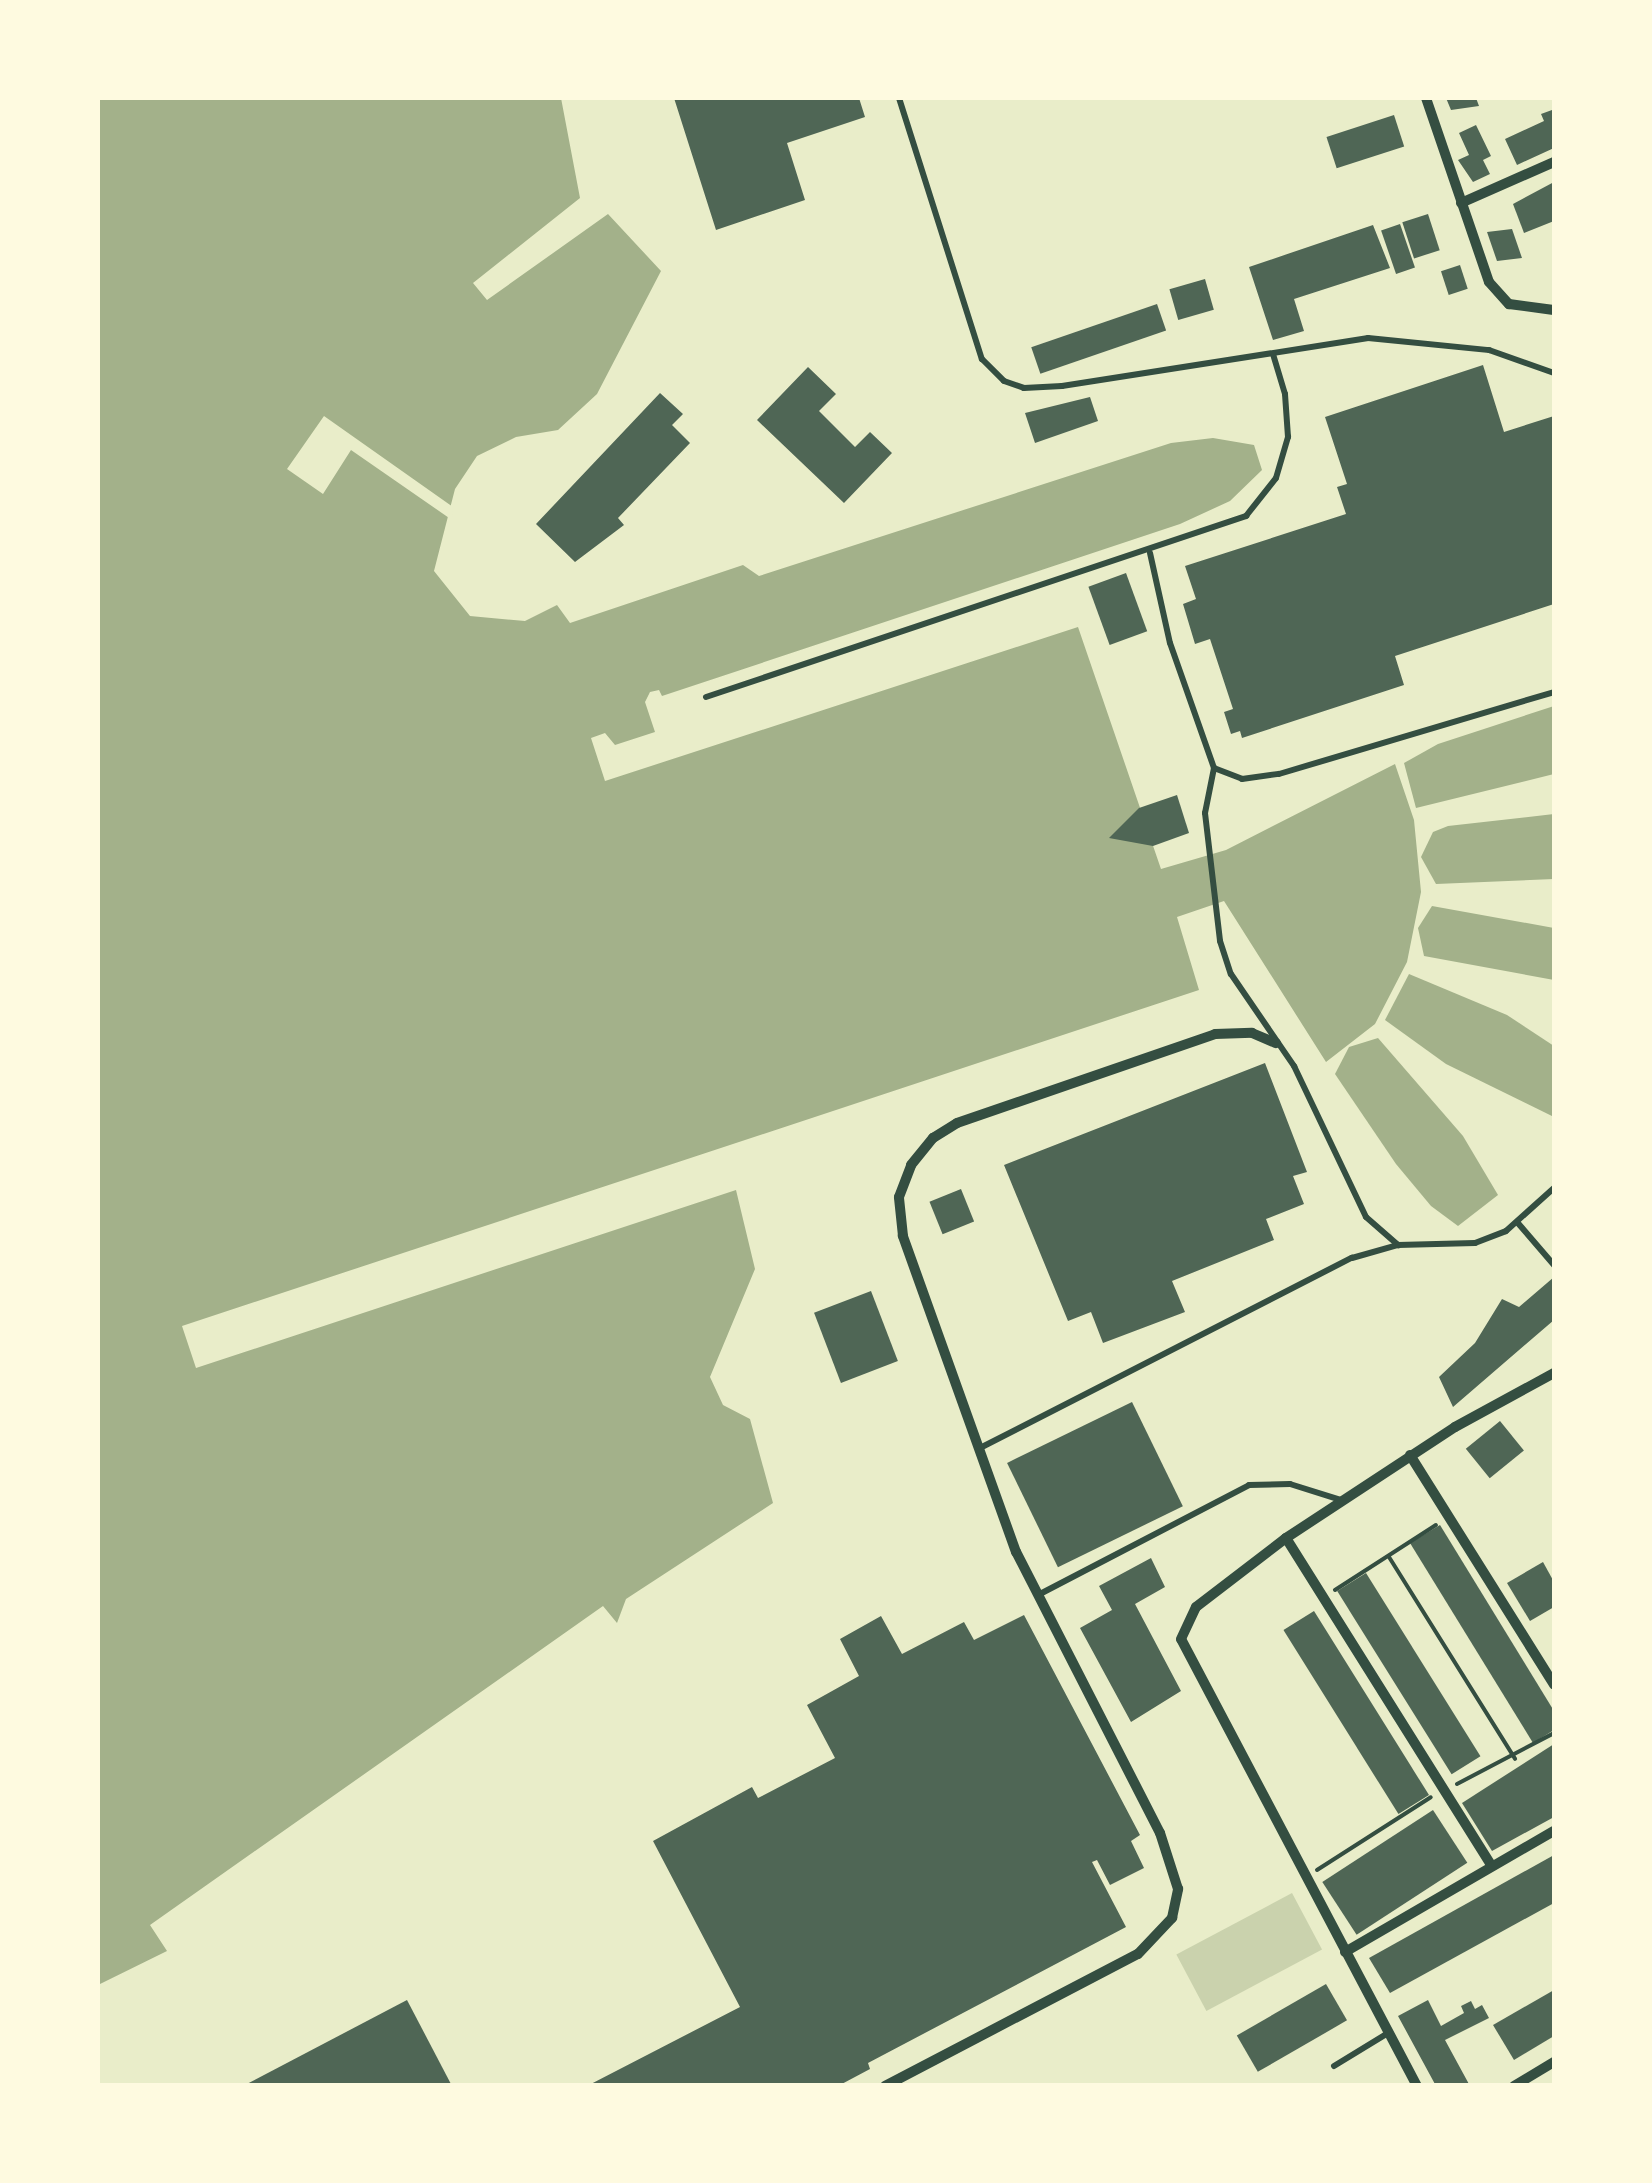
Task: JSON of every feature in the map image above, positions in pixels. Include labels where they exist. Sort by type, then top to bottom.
[{"type":"street","points":[[1426,98],[1488,282],[1509,304],[1554,310]]},
{"type":"street","points":[[1461,203],[1554,162]]},
{"type":"street","points":[[885,2086],[1138,1954],[1172,1918],[1178,1889],[1173,1861],[1036,1596],[977,1450],[904,1236],[899,1197],[911,1165],[933,1138],[957,1123],[1215,1034],[1252,1032],[1276,1042]]},
{"type":"street","points":[[1417,2086],[1181,1639],[1196,1607],[1286,1538],[1410,1455],[1554,1373]]},
{"type":"street","points":[[1410,1455],[1554,1685]]},
{"type":"street","points":[[1286,1538],[1492,1866]]},
{"type":"street","points":[[1345,1952],[1554,1831]]},
{"type":"street","points":[[1514,2086],[1554,2062]]},
{"type":"lane","points":[[900,98],[982,359],[1004,380],[1024,388],[1062,386],[1230,355],[1273,354],[1368,338],[1490,350],[1554,374]]},
{"type":"lane","points":[[706,697],[1150,553],[1246,516],[1276,478],[1288,437],[1286,394],[1273,354]]},
{"type":"lane","points":[[1150,553],[1170,643],[1214,768],[1205,813],[1220,941],[1230,974],[1276,1042],[1356,1200],[1398,1245]]},
{"type":"lane","points":[[1214,768],[1242,780],[1280,774],[1554,692]]},
{"type":"lane","points":[[977,1450],[1352,1258],[1398,1245],[1475,1243],[1517,1222],[1554,1188]]},
{"type":"lane","points":[[1517,1222],[1554,1266]]},
{"type":"lane","points":[[1036,1596],[1249,1485],[1290,1484],[1342,1500]]},
{"type":"lane","points":[[1334,2066],[1388,2033]]},
{"type":"path","points":[[1323,1598],[1448,1516]]},
{"type":"path","points":[[1389,1557],[1516,1759]]},
{"type":"path","points":[[1304,1878],[1444,1790],[1516,1759],[1554,1733]]},
{"type":"shaded area","points":[[98,98],[561,98],[580,198],[473,283],[487,300],[608,214],[661,271],[597,394],[558,430],[516,437],[477,456],[455,489],[434,571],[470,616],[525,621],[557,605],[570,623],[743,565],[759,576],[1171,443],[1213,438],[1254,445],[1262,470],[1230,501],[1180,524],[662,696],[659,690],[650,692],[645,702],[655,732],[615,745],[605,733],[591,738],[605,781],[1078,627],[1161,869],[1226,850],[1395,764],[1414,820],[1421,892],[1407,962],[1375,1024],[1326,1062],[1224,901],[1177,917],[1199,990],[182,1326],[196,1368],[736,1190],[755,1269],[710,1377],[723,1405],[750,1419],[773,1503],[626,1599],[617,1623],[603,1606],[150,1925],[167,1951],[98,1985]]},
{"type":"shaded area","points":[[1554,706],[1554,774],[1416,808],[1404,763],[1438,744]]},
{"type":"shaded area","points":[[1554,814],[1554,879],[1436,884],[1421,857],[1433,832],[1448,826]]},
{"type":"shaded area","points":[[1432,906],[1554,928],[1554,980],[1424,956],[1418,928]]},
{"type":"shaded area","points":[[1409,974],[1507,1015],[1554,1046],[1554,1117],[1446,1064],[1385,1020]]},
{"type":"shaded area","points":[[1378,1038],[1463,1136],[1498,1195],[1458,1226],[1431,1206],[1396,1164],[1335,1074],[1349,1047]]},
{"type":"shaded area","points":[[1292,1893],[1322,1950],[1206,2011],[1176,1955]]},
{"type":"pier","points":[[324,416],[453,507],[452,520],[351,450],[323,494],[287,469]]},
{"type":"building","points":[[674,98],[859,98],[865,117],[787,143],[805,200],[716,230]]},
{"type":"building","points":[[1446,98],[1476,98],[1479,106],[1451,110]]},
{"type":"building","points":[[1552,110],[1554,148],[1517,165],[1505,139],[1544,121],[1541,114]]},
{"type":"building","points":[[1394,115],[1404,146],[1337,168],[1326,137]]},
{"type":"building","points":[[1476,125],[1491,156],[1483,160],[1490,174],[1473,182],[1458,160],[1469,155],[1459,133]]},
{"type":"building","points":[[1554,182],[1554,221],[1524,233],[1513,204]]},
{"type":"building","points":[[1428,214],[1440,250],[1414,258],[1402,222]]},
{"type":"building","points":[[1400,224],[1415,267],[1396,274],[1381,231]]},
{"type":"building","points":[[1373,225],[1390,268],[1294,299],[1304,331],[1273,340],[1249,267]]},
{"type":"building","points":[[1512,229],[1522,258],[1497,261],[1487,232]]},
{"type":"building","points":[[1460,265],[1468,289],[1449,295],[1441,271]]},
{"type":"building","points":[[1205,279],[1214,310],[1178,320],[1169,289]]},
{"type":"building","points":[[1157,304],[1166,330],[1040,374],[1031,347]]},
{"type":"building","points":[[1483,365],[1504,432],[1554,416],[1554,604],[1395,656],[1404,685],[1242,738],[1240,731],[1231,734],[1224,712],[1233,709],[1210,639],[1195,644],[1183,604],[1196,599],[1185,566],[1346,514],[1337,487],[1347,484],[1325,417]]},
{"type":"building","points":[[808,367],[836,394],[819,411],[855,447],[870,432],[892,453],[844,503],[757,420]]},
{"type":"building","points":[[660,393],[683,414],[672,425],[690,443],[618,518],[624,525],[575,562],[536,524]]},
{"type":"building","points":[[1090,397],[1098,421],[1035,443],[1025,413]]},
{"type":"building","points":[[1126,573],[1147,631],[1110,645],[1088,587]]},
{"type":"building","points":[[1177,795],[1189,833],[1153,846],[1109,838],[1139,808]]},
{"type":"building","points":[[1265,1063],[1307,1172],[1293,1176],[1304,1204],[1266,1219],[1274,1240],[1172,1281],[1185,1312],[1103,1343],[1091,1312],[1068,1321],[1004,1165]]},
{"type":"building","points":[[961,1189],[974,1221],[943,1234],[929,1202]]},
{"type":"building","points":[[1554,1277],[1554,1320],[1453,1407],[1439,1377],[1475,1343],[1502,1299],[1519,1307]]},
{"type":"building","points":[[871,1291],[898,1361],[841,1383],[814,1313]]},
{"type":"building","points":[[1132,1402],[1183,1506],[1058,1567],[1007,1463]]},
{"type":"building","points":[[1500,1421],[1524,1451],[1490,1478],[1466,1449]]},
{"type":"building","points":[[1440,1525],[1554,1711],[1554,1730],[1533,1743],[1410,1543]]},
{"type":"building","points":[[1151,1558],[1165,1587],[1135,1604],[1181,1691],[1131,1722],[1080,1628],[1112,1610],[1099,1586]]},
{"type":"building","points":[[1543,1562],[1554,1582],[1554,1607],[1530,1621],[1507,1583]]},
{"type":"building","points":[[1366,1573],[1480,1756],[1452,1774],[1337,1591]]},
{"type":"building","points":[[1314,1611],[1429,1795],[1398,1814],[1283,1630]]},
{"type":"building","points":[[1024,1615],[1140,1835],[1131,1841],[1144,1868],[1110,1885],[1097,1860],[1092,1862],[1126,1927],[868,2063],[870,2069],[838,2086],[587,2086],[740,2007],[653,1841],[752,1787],[758,1798],[835,1758],[807,1705],[859,1676],[840,1639],[881,1616],[902,1654],[964,1622],[974,1640]]},
{"type":"building","points":[[1554,1744],[1554,1817],[1492,1851],[1462,1803]]},
{"type":"building","points":[[1433,1810],[1467,1863],[1357,1935],[1322,1882]]},
{"type":"building","points":[[1554,1855],[1554,1903],[1390,1993],[1369,1958]]},
{"type":"building","points":[[1326,1984],[1347,2020],[1258,2072],[1237,2036]]},
{"type":"building","points":[[1554,1990],[1554,2036],[1514,2060],[1493,2025]]},
{"type":"building","points":[[407,2000],[452,2086],[243,2086]]},
{"type":"building","points":[[1428,2000],[1441,2026],[1464,2013],[1461,2006],[1471,2001],[1475,2009],[1482,2005],[1489,2018],[1445,2040],[1470,2086],[1436,2086],[1398,2016]]}]
